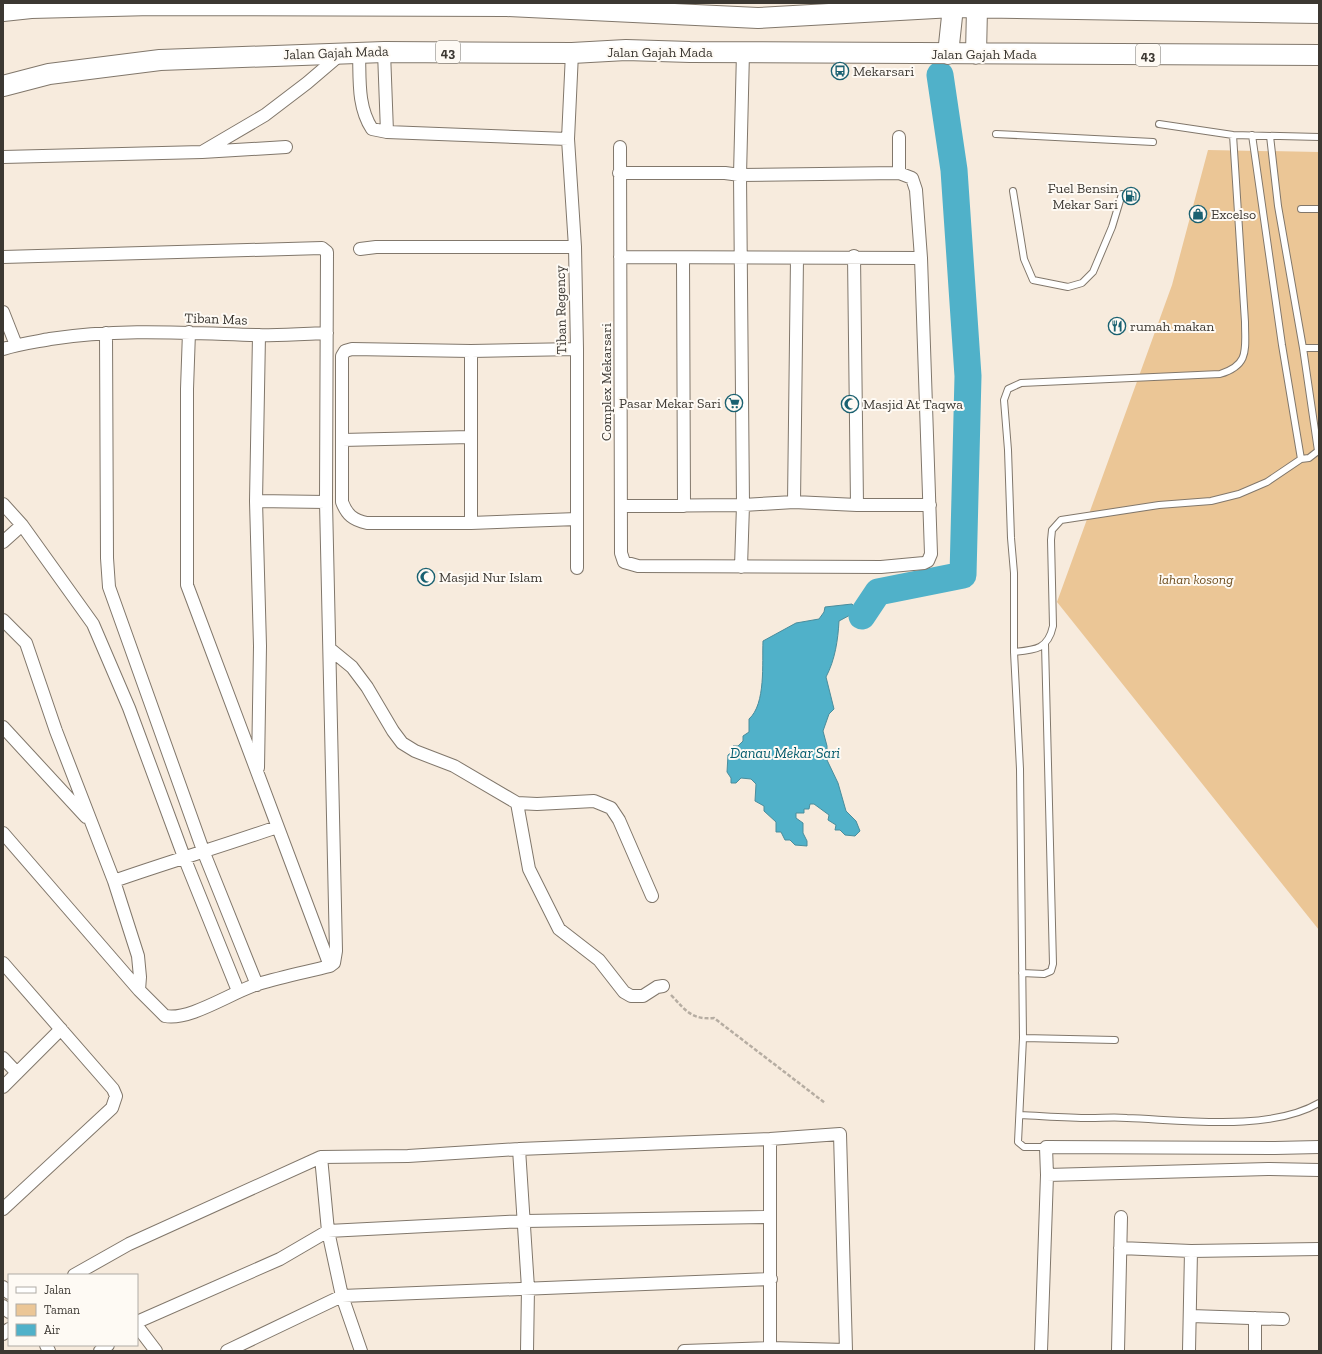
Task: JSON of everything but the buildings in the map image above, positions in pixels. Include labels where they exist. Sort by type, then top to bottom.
[{"type":"highway","points":[[507,6],[548,3]]},
{"type":"highway","points":[[3,11],[31,8],[152,5],[451,5],[680,9],[758,18],[953,7],[1319,13]]},
{"type":"highway","points":[[948,54],[953,7]]},
{"type":"highway","points":[[976,54],[977,8]]},
{"type":"highway","name":"Jalan Gajah Mada","points":[[3,86],[48,74],[160,60],[384,52],[572,52],[626,50],[948,54],[1319,55]]},
{"type":"street","points":[[384,52],[387,132]]},
{"type":"street","name":"Tiban Regency","points":[[572,52],[568,139],[575,247],[577,349],[577,568]]},
{"type":"street","points":[[741,567],[743,505],[740,175],[743,52]]},
{"type":"street","points":[[202,152],[265,115],[350,53],[361,97],[364,118],[372,129],[387,132],[568,139]]},
{"type":"street","points":[[619,173],[724,173],[740,175],[899,172],[899,137]]},
{"type":"street","name":"Complex Mekarsari","points":[[620,146],[621,553],[624,562],[627,564],[741,567],[881,567],[924,563],[928,561],[931,554],[930,505],[921,258],[915,185],[912,178],[899,172]]},
{"type":"street","points":[[3,157],[202,152],[286,147]]},
{"type":"street","points":[[360,249],[376,247],[575,247]]},
{"type":"street","points":[[3,257],[322,248],[327,252],[326,502],[336,951],[334,963],[330,966],[258,985],[185,1015],[170,1016],[162,1013],[139,990],[3,833]]},
{"type":"street","points":[[854,256],[857,505]]},
{"type":"street","points":[[620,257],[682,259],[854,256],[921,258]]},
{"type":"street","points":[[794,502],[797,258]]},
{"type":"street","points":[[682,259],[684,506]]},
{"type":"street","points":[[3,312],[16,345]]},
{"type":"street","points":[[189,332],[187,388],[187,585],[330,966]]},
{"type":"street","name":"Tiban Mas","points":[[3,349],[16,345],[62,337],[106,333],[189,332],[259,335],[327,333]]},
{"type":"street","points":[[106,333],[107,558],[109,587],[204,853],[258,985]]},
{"type":"street","points":[[258,774],[260,646],[256,501],[259,335]]},
{"type":"street","points":[[577,349],[471,351],[352,349],[345,351],[342,356],[342,502],[350,517],[367,523],[577,519]]},
{"type":"street","points":[[471,351],[471,522]]},
{"type":"street","points":[[342,440],[470,437]]},
{"type":"street","points":[[256,501],[326,502]]},
{"type":"street","points":[[622,506],[743,505],[794,502],[857,505],[930,505]]},
{"type":"street","points":[[3,504],[22,525],[93,624],[129,708],[184,857],[238,992]]},
{"type":"street","points":[[3,542],[22,525]]},
{"type":"street","points":[[3,620],[26,643],[56,731],[114,881],[138,956],[140,977],[139,990]]},
{"type":"street","points":[[330,649],[352,667],[367,687],[393,732],[402,743],[415,751],[454,766],[517,803],[537,804],[594,802],[611,808],[619,820],[652,896]]},
{"type":"street","points":[[3,727],[91,823]]},
{"type":"street","points":[[517,803],[529,869],[559,929],[599,960],[624,992],[631,996],[643,996],[656,987],[663,986]]},
{"type":"street","points":[[114,881],[184,857],[204,853],[277,827]]},
{"type":"street","points":[[3,963],[113,1088],[116,1096],[112,1108],[3,1209]]},
{"type":"street","points":[[3,1086],[61,1029]]},
{"type":"street","points":[[3,1058],[17,1073]]},
{"type":"street","points":[[76,1274],[129,1244],[322,1157],[408,1156],[519,1149],[770,1139],[840,1134],[846,1351],[770,1349],[684,1351]]},
{"type":"street","points":[[770,1139],[770,1349]]},
{"type":"street","points":[[1041,1351],[1047,1175],[1046,1148],[1275,1148],[1319,1146]]},
{"type":"street","points":[[519,1149],[525,1221],[528,1288],[527,1351]]},
{"type":"street","points":[[322,1157],[328,1231],[342,1296],[362,1351]]},
{"type":"street","points":[[1047,1175],[1268,1169],[1319,1170]]},
{"type":"street","points":[[138,1322],[280,1259],[328,1231],[525,1221],[769,1217]]},
{"type":"street","points":[[1118,1351],[1121,1217]]},
{"type":"street","points":[[1120,1248],[1191,1251],[1319,1249]]},
{"type":"street","points":[[1189,1351],[1191,1316],[1191,1251]]},
{"type":"street","points":[[228,1351],[342,1296],[771,1279]]},
{"type":"street","points":[[1191,1316],[1283,1318]]},
{"type":"street","points":[[1255,1318],[1255,1351]]},
{"type":"street","points":[[138,1327],[156,1351]]},
{"type":"lane","points":[[1159,124],[1233,134],[1319,137]]},
{"type":"lane","points":[[996,134],[1153,142]]},
{"type":"lane","points":[[1046,1148],[1024,1147],[1018,1142],[1023,1038],[1020,769],[1014,652],[1014,573],[1004,400],[1008,389],[1021,383],[1220,374],[1239,366],[1244,359],[1246,322],[1233,134]]},
{"type":"lane","points":[[1252,135],[1283,352],[1301,459]]},
{"type":"lane","points":[[1014,652],[1036,648],[1045,644],[1050,638],[1052,626],[1052,530],[1061,520],[1159,504],[1211,501],[1239,494],[1267,482],[1301,459],[1309,458],[1318,452],[1303,348],[1278,206],[1270,136]]},
{"type":"lane","points":[[1013,191],[1024,259],[1033,280],[1068,287],[1082,283],[1093,272],[1112,227],[1122,194]]},
{"type":"lane","points":[[1301,209],[1319,209]]},
{"type":"lane","points":[[1303,348],[1319,348]]},
{"type":"lane","points":[[1022,973],[1044,974],[1051,971],[1053,964],[1045,644]]},
{"type":"lane","points":[[1023,1038],[1115,1040]]},
{"type":"lane","points":[[1020,1115],[1248,1121],[1284,1116],[1310,1108],[1319,1103]]},
{"type":"path","points":[[663,986],[692,1015],[701,1019],[714,1018],[825,1103]]},
{"type":"green space","name":"lahan kosong","points":[[1208,150],[1319,152],[1319,930],[1057,602],[1172,285]]},
{"type":"water","name":"Danau Mekar Sari","points":[[852,604],[862,616],[852,614],[839,621],[836,650],[826,677],[834,709],[829,714],[823,731],[827,746],[827,760],[838,783],[846,811],[856,821],[860,831],[855,836],[845,835],[840,830],[835,830],[836,825],[828,820],[829,815],[814,804],[810,804],[809,809],[804,809],[804,813],[796,813],[796,818],[803,823],[803,833],[807,841],[807,846],[795,845],[790,840],[785,840],[781,832],[776,832],[776,822],[764,811],[764,806],[755,801],[756,784],[751,779],[741,778],[736,783],[731,783],[731,778],[727,772],[728,755],[733,751],[733,746],[738,746],[743,741],[743,736],[749,732],[749,719],[758,704],[761,694],[763,671],[763,641],[796,623],[819,619],[824,612],[825,607]]},
{"type":"waterway","points":[[862,616],[878,592],[963,575],[968,376],[954,170],[940,75]]},
{"type":"place","name":"Mekarsari","points":[[840,71]]},
{"type":"place","name":"Fuel Bensin Mekar Sari","points":[[1131,196]]},
{"type":"place","name":"Excelso","points":[[1198,214]]},
{"type":"place","name":"rumah makan","points":[[1117,326]]},
{"type":"place","name":"Pasar Mekar Sari","points":[[734,403]]},
{"type":"place","name":"Masjid At Taqwa","points":[[850,404]]},
{"type":"place","name":"Masjid Nur Islam","points":[[426,577]]}]
